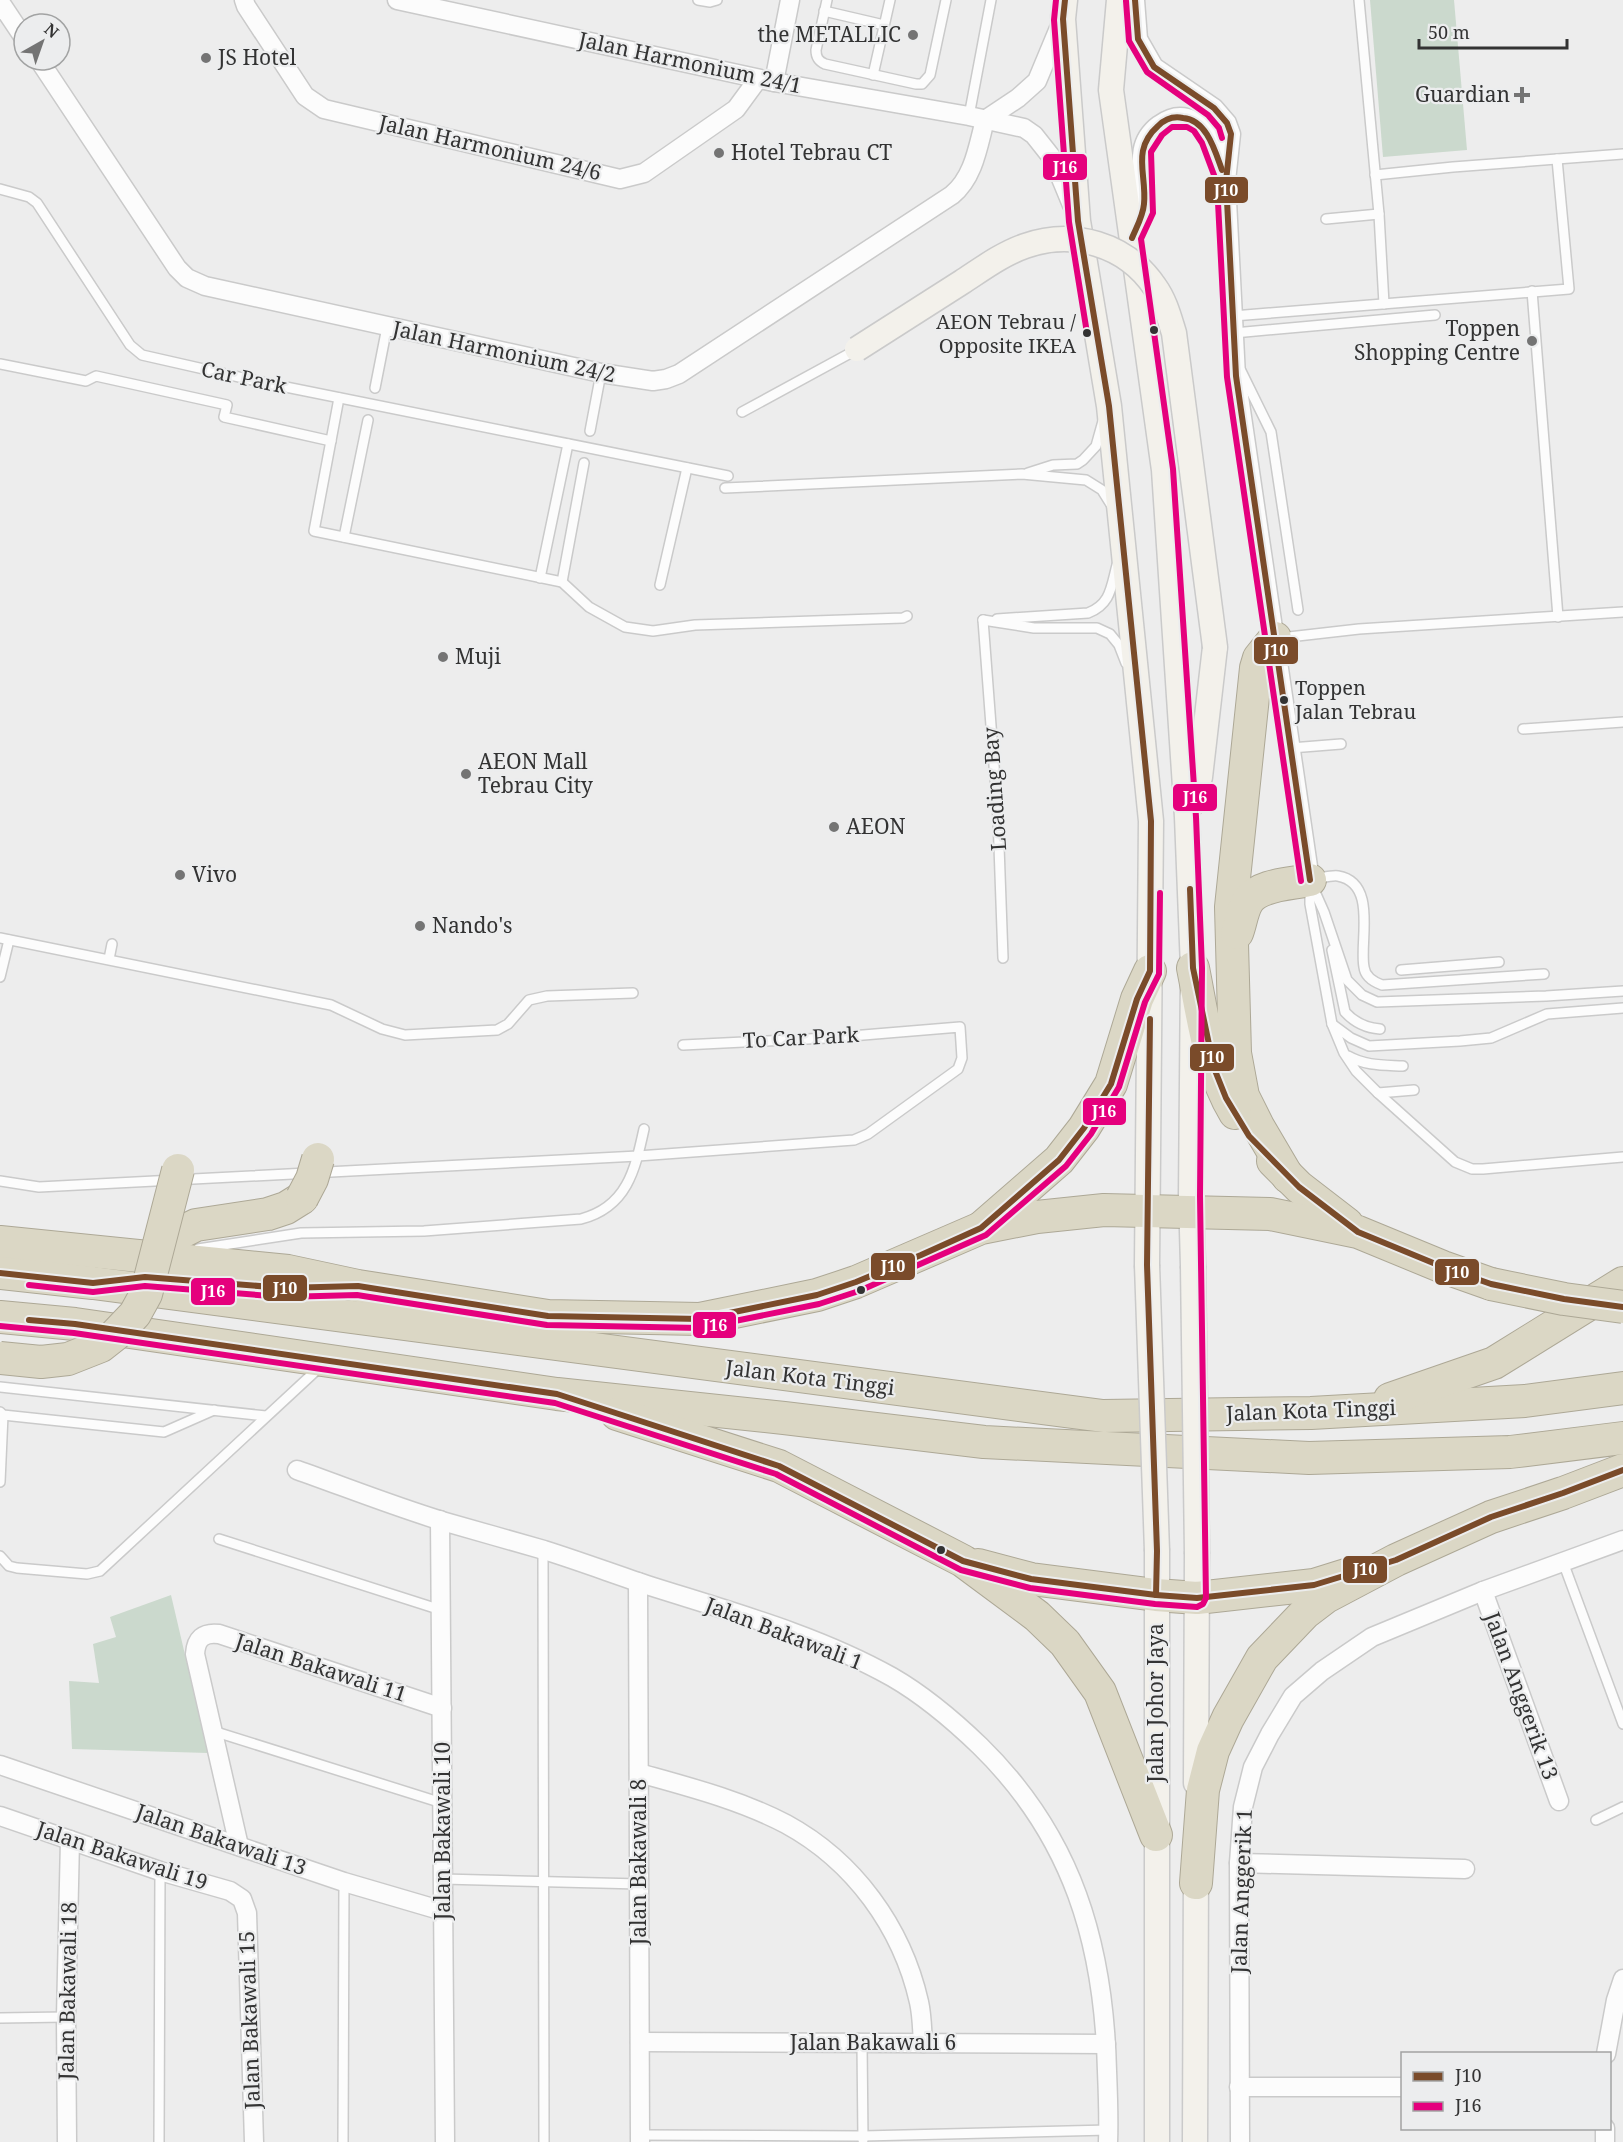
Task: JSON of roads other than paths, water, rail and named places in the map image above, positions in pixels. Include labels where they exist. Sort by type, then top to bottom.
[{"type":"highway","points":[[1275,638],[1259,658],[1256,668],[1231,907],[1231,951],[1234,1053],[1243,1096],[1288,1177]]},
{"type":"highway","points":[[1231,951],[1247,902],[1252,896],[1269,888],[1310,880]]},
{"type":"highway","points":[[1193,968],[1214,1068],[1226,1098],[1249,1136],[1288,1177],[1358,1232]]},
{"type":"highway","points":[[981,1228],[1059,1160],[1084,1128],[1111,1084],[1137,999],[1150,971]]},
{"type":"highway","points":[[155,1249],[196,1225],[268,1214],[286,1208],[302,1198],[312,1179],[318,1159]]},
{"type":"highway","points":[[0,1358],[41,1362],[68,1359],[84,1354],[108,1341],[135,1314],[146,1294],[155,1249],[178,1170]]},
{"type":"highway","points":[[0,1242],[155,1249],[288,1271],[358,1286],[548,1316],[700,1319],[827,1292],[856,1282],[981,1228],[1072,1212],[1104,1210],[1148,1213],[1270,1214],[1358,1232],[1491,1284],[1564,1299],[1623,1306]]},
{"type":"highway","name":"Jalan Kota Tinggi","points":[[0,1273],[93,1283],[1103,1416],[1311,1413],[1525,1401],[1623,1388]]},
{"type":"highway","points":[[93,1283],[145,1277],[284,1288],[358,1286]]},
{"type":"highway","points":[[1361,1410],[1494,1363],[1623,1283]]},
{"type":"highway","name":"Jalan Kota Tinggi","points":[[0,1317],[75,1324],[556,1394],[984,1442],[1309,1458],[1510,1452],[1623,1438]]},
{"type":"highway","points":[[556,1394],[779,1466],[963,1561],[1037,1616],[1065,1643],[1086,1670],[1100,1692],[1156,1835]]},
{"type":"highway","points":[[1196,1883],[1203,1790],[1213,1751],[1228,1718],[1262,1658],[1305,1613],[1326,1597],[1396,1560],[1491,1516],[1563,1493],[1623,1470]]},
{"type":"highway","points":[[963,1561],[1031,1579],[1197,1598],[1314,1585],[1396,1560]]},
{"type":"main road","name":"Jalan Johor Jaya","points":[[1119,0],[1111,90],[1164,470],[1187,817],[1193,968],[1191,1213],[1197,1554],[1195,2142]]},
{"type":"main road","name":"Jalan Johor Jaya","points":[[1064,9],[1078,221],[1108,406],[1151,821],[1147,1265],[1157,1551],[1156,2142]]},
{"type":"main road","points":[[857,349],[998,259],[1027,245],[1053,240],[1090,240],[1110,247],[1135,265],[1156,288],[1174,333],[1215,647],[1200,777],[1187,817]]},
{"type":"street","name":"Jalan Harmonium 24/6","points":[[244,0],[305,96],[324,109],[620,179],[644,173],[736,109],[766,80]]},
{"type":"street","name":"Jalan Harmonium 24/1","points":[[397,0],[766,80],[1024,128],[1034,135],[1053,159],[1078,221]]},
{"type":"street","points":[[766,80],[790,0]]},
{"type":"street","points":[[1135,0],[1138,39],[1154,67],[1204,100],[1221,115],[1231,134],[1226,181],[1236,361],[1310,880]]},
{"type":"street","points":[[0,2],[12,20]]},
{"type":"street","points":[[977,118],[1018,98],[1037,81],[1064,9]]},
{"type":"street","name":"Jalan Harmonium 24/2","points":[[47,72],[177,268],[187,278],[205,286],[387,327],[601,373],[653,381],[673,377],[952,195],[969,173],[977,118]]},
{"type":"street","points":[[1132,238],[1144,212],[1142,150],[1156,128],[1168,119],[1190,118],[1200,125],[1210,139],[1226,181]]},
{"type":"street","name":"Jalan Bakawali 1","points":[[297,1470],[440,1520],[543,1550],[803,1636],[851,1656],[893,1678],[958,1724],[1007,1774],[1035,1810],[1069,1873],[1094,1949],[1101,1985],[1106,2044],[1108,2136]]},
{"type":"street","name":"Jalan Bakawali 10","points":[[440,1520],[445,2142]]},
{"type":"street","name":"Jalan Anggerik 1","points":[[1239,2142],[1239,1863],[1243,1807],[1253,1767],[1293,1696],[1322,1671],[1372,1637],[1483,1591],[1623,1540]]},
{"type":"street","name":"Jalan Bakawali 8","points":[[638,1582],[640,2139]]},
{"type":"street","name":"Jalan Anggerik 13","points":[[1483,1591],[1559,1801]]},
{"type":"street","name":"Jalan Bakawali 11","points":[[213,1731],[195,1654],[195,1644],[209,1633],[219,1634],[442,1708]]},
{"type":"street","points":[[213,1731],[239,1846]]},
{"type":"street","name":"Jalan Bakawali 13","points":[[0,1765],[344,1882],[443,1911]]},
{"type":"street","points":[[639,1773],[714,1794],[757,1811],[795,1830],[838,1862],[875,1903],[902,1948],[920,2004],[923,2043]]},
{"type":"street","name":"Jalan Bakawali 19","points":[[0,1816],[230,1891],[242,1899]]},
{"type":"street","name":"Jalan Bakawali 18","points":[[67,2142],[66,2017],[70,1840]]},
{"type":"street","points":[[1239,1863],[1465,1869]]},
{"type":"street","name":"Jalan Bakawali 15","points":[[242,1899],[247,1913],[254,2142]]},
{"type":"street","points":[[1606,2052],[1616,2000],[1623,1979]]},
{"type":"street","name":"Jalan Bakawali 6","points":[[640,2042],[1106,2044]]},
{"type":"street","points":[[1239,2087],[1401,2087]]},
{"type":"lane","points":[[698,0],[710,2],[717,0]]},
{"type":"lane","points":[[827,0],[816,50],[816,56],[820,61],[916,84],[922,84],[930,75],[946,0]]},
{"type":"lane","points":[[873,75],[890,0]]},
{"type":"lane","points":[[977,118],[991,0]]},
{"type":"lane","points":[[1359,0],[1379,214],[1384,303]]},
{"type":"lane","points":[[824,11],[884,25]]},
{"type":"lane","points":[[1374,175],[1623,154]]},
{"type":"lane","points":[[1234,324],[1348,306],[1569,289],[1557,159]]},
{"type":"lane","name":"Car Park","points":[[0,189],[29,197],[37,203],[130,345],[147,357],[728,476]]},
{"type":"lane","points":[[1326,219],[1379,214]]},
{"type":"lane","points":[[1532,291],[1558,617]]},
{"type":"lane","points":[[1348,306],[1349,322]]},
{"type":"lane","points":[[1234,324],[1349,322],[1435,315]]},
{"type":"lane","points":[[375,388],[387,327]]},
{"type":"lane","points":[[742,412],[857,349]]},
{"type":"lane","points":[[1236,361],[1271,432],[1298,610]]},
{"type":"lane","points":[[0,364],[86,381],[96,376],[227,405],[224,417],[331,441]]},
{"type":"lane","points":[[590,431],[601,373]]},
{"type":"lane","points":[[339,398],[314,531],[562,582],[589,607],[625,627],[653,631],[695,625],[903,618],[907,616]]},
{"type":"lane","points":[[1022,474],[1053,465],[1077,464],[1083,460],[1096,446],[1108,406]]},
{"type":"lane","points":[[344,537],[368,420]]},
{"type":"lane","points":[[540,578],[568,444]]},
{"type":"lane","points":[[562,582],[584,463]]},
{"type":"lane","points":[[660,585],[687,468]]},
{"type":"lane","points":[[725,488],[1022,474],[1078,478],[1095,485],[1108,498],[1123,534],[1108,600],[1088,613],[983,620]]},
{"type":"lane","points":[[1275,638],[1359,629],[1623,612]]},
{"type":"lane","points":[[983,620],[1035,628],[1097,628],[1110,634],[1119,645],[1139,693]]},
{"type":"lane","name":"Loading Bay","points":[[983,620],[998,818],[1002,958]]},
{"type":"lane","points":[[1524,729],[1623,722]]},
{"type":"lane","points":[[1291,748],[1341,744]]},
{"type":"lane","points":[[1310,880],[1338,876],[1346,879],[1358,890],[1364,906],[1364,969],[1372,982],[1382,986],[1544,974]]},
{"type":"lane","points":[[1310,880],[1324,912],[1347,980],[1362,995],[1377,1002],[1623,991]]},
{"type":"lane","points":[[1310,880],[1310,904],[1332,1024],[1344,1053],[1356,1071],[1378,1093],[1455,1162],[1463,1167],[1483,1169],[1623,1157]]},
{"type":"lane","points":[[1324,912],[1344,1012],[1351,1019],[1368,1028],[1380,1029]]},
{"type":"lane","points":[[0,977],[4,939],[58,951],[109,958],[331,1005],[382,1029],[405,1035],[497,1030],[508,1024],[529,1000],[547,996],[633,993]]},
{"type":"lane","points":[[109,958],[112,944]]},
{"type":"lane","points":[[1401,970],[1499,962]]},
{"type":"lane","points":[[1332,1024],[1351,1038],[1369,1046],[1460,1041],[1491,1038],[1547,1014],[1623,1008]]},
{"type":"lane","name":"To Car Park","points":[[638,1156],[854,1140],[868,1134],[958,1069],[962,1058],[960,1027],[827,1038],[683,1045]]},
{"type":"lane","points":[[1344,1053],[1357,1061],[1370,1065],[1403,1066]]},
{"type":"lane","points":[[1378,1093],[1414,1090]]},
{"type":"lane","points":[[155,1249],[301,1233],[424,1230],[581,1219],[593,1216],[610,1206],[626,1187],[638,1156],[644,1129]]},
{"type":"lane","points":[[0,1181],[39,1186],[638,1156]]},
{"type":"lane","points":[[0,1556],[9,1566],[16,1568],[96,1574],[327,1361]]},
{"type":"lane","points":[[0,1387],[266,1416]]},
{"type":"lane","points":[[0,1482],[1,1414],[164,1432],[216,1409]]},
{"type":"lane","points":[[219,1539],[441,1610]]},
{"type":"lane","points":[[543,1550],[544,2142]]},
{"type":"lane","points":[[1563,1562],[1623,1724]]},
{"type":"lane","points":[[213,1731],[442,1803]]},
{"type":"lane","points":[[1596,1820],[1623,1807]]},
{"type":"lane","points":[[159,2142],[160,1870]]},
{"type":"lane","points":[[443,1879],[640,1884]]},
{"type":"lane","points":[[343,2142],[344,1882]]},
{"type":"lane","points":[[0,2019],[66,2017]]},
{"type":"lane","points":[[862,2043],[863,2139]]},
{"type":"lane","points":[[640,2139],[1108,2136]]},
{"type":"place","name":"the METALLIC","points":[[913,35]]},
{"type":"place","name":"JS Hotel","points":[[206,58]]},
{"type":"place","name":"Guardian","points":[[1522,95]]},
{"type":"place","name":"Hotel Tebrau CT","points":[[719,153]]},
{"type":"place","name":"AEON Tebrau / Opposite IKEA","points":[[1087,333]]},
{"type":"place","name":"Toppen Shopping Centre","points":[[1532,341]]},
{"type":"place","name":"Muji","points":[[443,657]]},
{"type":"place","name":"Toppen Jalan Tebrau","points":[[1284,700]]},
{"type":"place","name":"AEON Mall Tebrau City","points":[[466,774]]},
{"type":"place","name":"AEON","points":[[834,827]]},
{"type":"place","name":"Vivo","points":[[180,875]]},
{"type":"place","name":"Nando's","points":[[420,926]]}]
